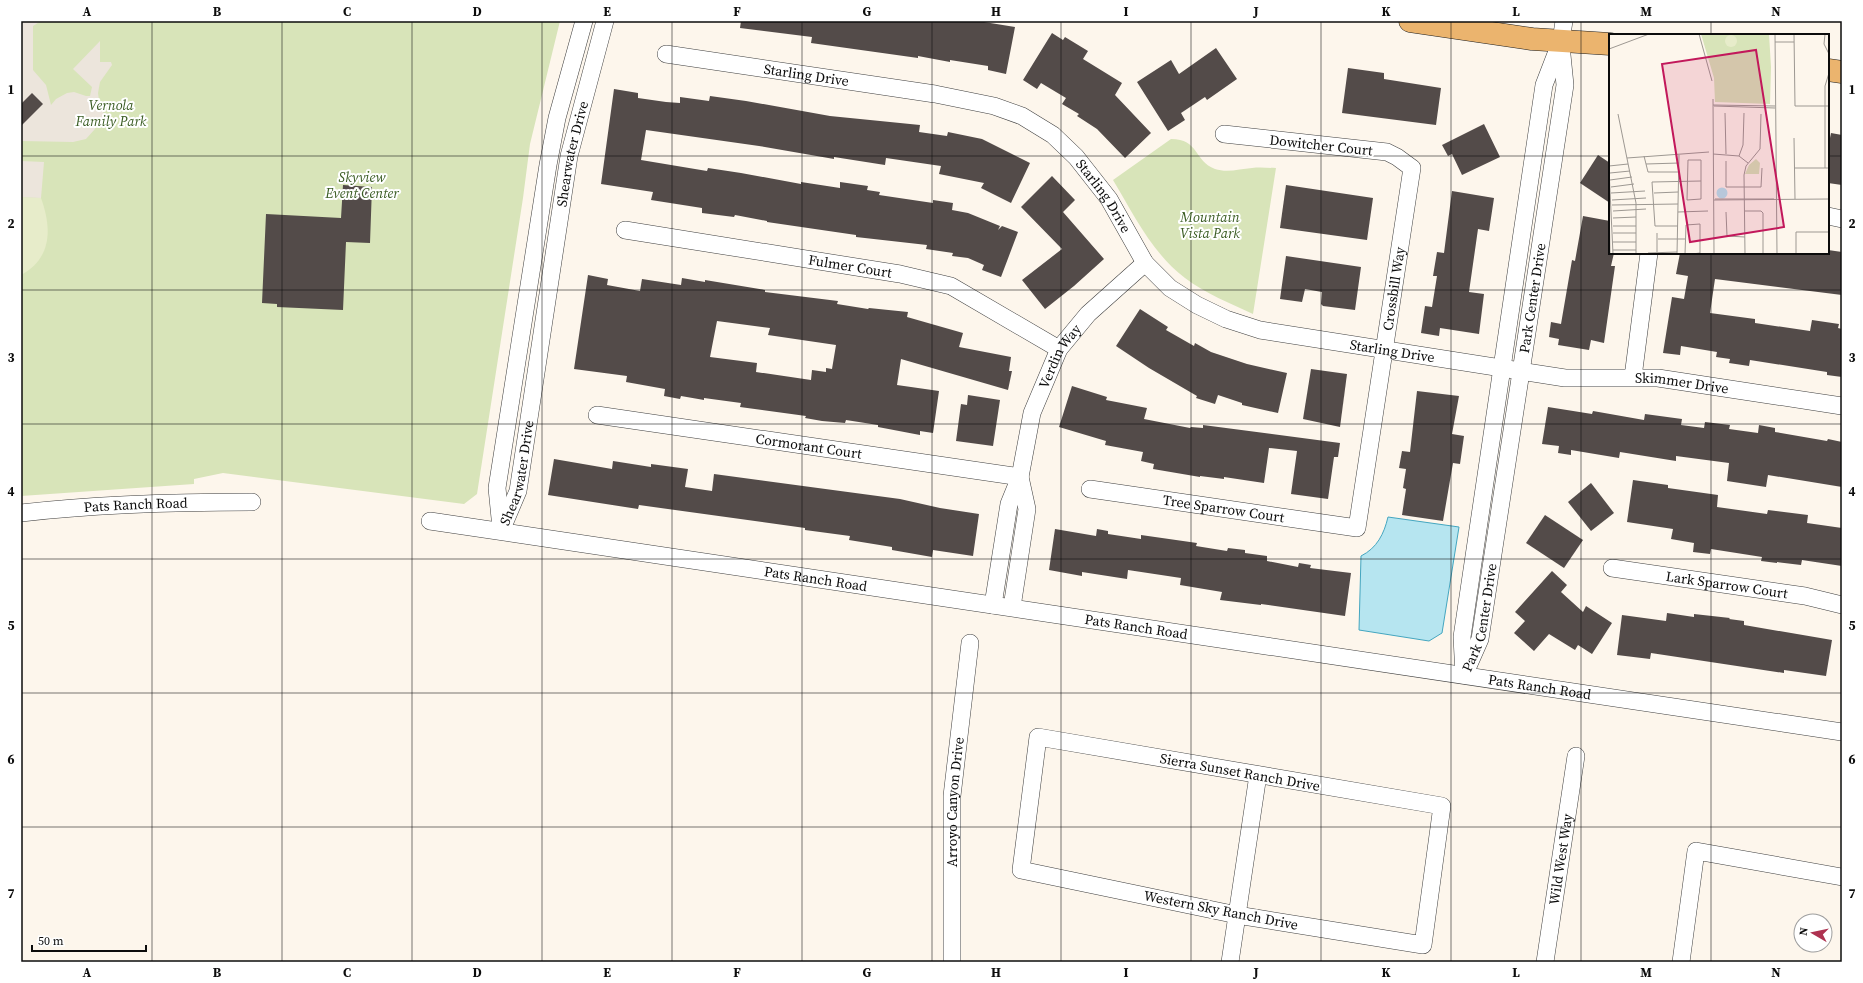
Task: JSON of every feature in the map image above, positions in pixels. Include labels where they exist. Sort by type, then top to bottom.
[{"type":"main road","points":[[1410,21],[1532,39],[1562,31],[1609,44]]},
{"type":"main road","points":[[1829,70],[1842,72]]},
{"type":"street","name":"Shearwater Drive","points":[[501,531],[497,488],[548,165],[557,118],[584,21]]},
{"type":"street","name":"Shearwater Drive","points":[[501,531],[518,491],[568,156],[605,21]]},
{"type":"street","name":"Park Center Drive","points":[[1464,675],[1462,637],[1544,85],[1562,31]]},
{"type":"street","name":"Park Center Drive","points":[[1464,675],[1480,639],[1521,371],[1564,85],[1562,31]]},
{"type":"street","name":"Starling Drive","points":[[666,54],[935,94],[994,106],[1022,116],[1054,135],[1076,157],[1109,199],[1145,263],[1170,288],[1197,306],[1226,319],[1260,330],[1521,371]]},
{"type":"street","name":"Dowitcher Court","points":[[1224,134],[1387,152],[1398,157],[1412,168]]},
{"type":"street","name":"Crossbill Way","points":[[1357,528],[1412,168]]},
{"type":"street","points":[[1829,216],[1842,219]]},
{"type":"street","name":"Fulmer Court","points":[[625,230],[900,274],[951,286],[1059,349]]},
{"type":"street","points":[[1633,377],[1649,254]]},
{"type":"street","name":"Verdin Way","points":[[993,605],[1009,504],[1020,477],[1032,413],[1059,349],[1088,314],[1145,263]]},
{"type":"street","name":"Skimmer Drive","points":[[1521,371],[1582,379],[1633,377],[1658,378],[1842,406]]},
{"type":"street","name":"Cormorant Court","points":[[597,415],[1020,477]]},
{"type":"street","name":"Verdin Way","points":[[1012,607],[1026,509],[1020,477]]},
{"type":"street","name":"Tree Sparrow Court","points":[[1090,489],[1357,528]]},
{"type":"street","name":"Pats Ranch Road","points":[[21,513],[71,507],[168,502],[252,502]]},
{"type":"street","name":"Pats Ranch Road","points":[[430,521],[1842,732]]},
{"type":"street","name":"Lark Sparrow Court","points":[[1612,568],[1805,596],[1842,605]]},
{"type":"street","name":"Arroyo Canyon Drive","points":[[953,962],[952,796],[970,643]]},
{"type":"street","name":"Sierra Sunset Ranch Drive","points":[[1021,870],[1038,736],[1442,806],[1422,944]]},
{"type":"street","name":"Wild West Way","points":[[1545,962],[1576,756]]},
{"type":"street","points":[[1230,962],[1258,775]]},
{"type":"street","points":[[1681,962],[1696,851],[1842,877]]},
{"type":"street","name":"Western Sky Ranch Drive","points":[[1021,870],[1237,914],[1422,944]]},
{"type":"green space","name":"Skyview Event Center","points":[[21,21],[560,21],[530,144],[477,494],[464,504],[223,473],[194,479],[194,484],[21,496]]},
{"type":"green space","name":"Mountain Vista Park","points":[[1171,139],[1180,140],[1192,146],[1203,161],[1215,169],[1229,171],[1255,168],[1276,168],[1253,314],[1201,289],[1173,268],[1144,233],[1113,180]]},
{"type":"green space","points":[[21,197],[41,198],[45,210],[48,232],[47,242],[39,260],[21,275]]},
{"type":"shaded area","points":[[21,21],[41,21],[33,26],[33,70],[46,85],[51,105],[56,99],[67,93],[74,92],[90,96],[92,87],[73,69],[100,41],[100,62],[111,62],[112,65],[100,82],[98,93],[100,107],[106,117],[97,122],[95,129],[86,139],[73,142],[21,141]]},
{"type":"shaded area","points":[[21,161],[44,162],[41,198],[21,197]]},
{"type":"water","points":[[1388,517],[1459,527],[1442,633],[1429,641],[1359,630],[1361,556],[1376,545],[1382,535]]},
{"type":"building","points":[[741,21],[978,21],[1015,27],[1006,74],[988,70],[988,66],[811,43],[812,37],[740,28]]},
{"type":"building","points":[[1052,33],[1063,40],[1065,37],[1088,51],[1083,59],[1122,83],[1115,95],[1151,133],[1125,158],[1097,129],[1077,116],[1079,114],[1062,104],[1066,98],[1041,83],[1037,89],[1023,80]]},
{"type":"building","points":[[1216,48],[1237,79],[1207,100],[1205,97],[1181,113],[1185,120],[1168,131],[1137,82],[1171,60],[1179,74]]},
{"type":"building","points":[[1348,68],[1384,73],[1384,79],[1441,88],[1436,125],[1342,113]]},
{"type":"building","points":[[614,89],[638,93],[638,98],[666,102],[680,103],[680,97],[709,101],[710,96],[830,116],[920,125],[919,132],[947,136],[948,132],[982,139],[1030,163],[1011,203],[981,188],[984,183],[939,174],[941,166],[886,158],[885,165],[834,157],[834,159],[759,146],[646,130],[641,160],[707,171],[708,168],[801,184],[801,182],[840,188],[840,182],[868,186],[867,190],[880,192],[879,195],[933,203],[933,200],[953,203],[952,210],[968,213],[1000,226],[998,230],[1002,226],[1018,232],[1001,277],[982,270],[984,265],[968,258],[952,256],[953,253],[926,249],[927,245],[856,237],[856,235],[767,222],[735,215],[734,217],[702,213],[702,208],[651,200],[653,192],[601,184]]},
{"type":"building","points":[[32,93],[43,104],[21,126],[21,104]]},
{"type":"building","points":[[1484,124],[1500,157],[1462,175],[1452,154],[1448,156],[1442,145]]},
{"type":"building","points":[[1831,133],[1842,135],[1842,185],[1829,183],[1829,143]]},
{"type":"building","points":[[1598,155],[1609,162],[1609,202],[1580,183]]},
{"type":"building","points":[[1052,176],[1075,200],[1063,212],[1104,259],[1074,286],[1045,309],[1022,280],[1062,249],[1021,207]]},
{"type":"building","points":[[343,185],[372,187],[370,243],[346,242],[343,310],[277,307],[277,304],[262,303],[266,214],[341,218]]},
{"type":"building","points":[[1286,185],[1373,198],[1367,240],[1280,228]]},
{"type":"building","points":[[1452,191],[1494,198],[1489,231],[1478,229],[1469,292],[1484,294],[1479,334],[1440,328],[1439,336],[1421,333],[1425,306],[1432,307],[1437,276],[1433,276],[1437,252],[1444,253]]},
{"type":"building","points":[[1583,216],[1609,221],[1609,254],[1614,254],[1611,266],[1615,266],[1604,343],[1591,340],[1589,350],[1558,345],[1559,339],[1549,337],[1551,322],[1561,324],[1572,260],[1575,261]]},
{"type":"building","points":[[1829,250],[1842,252],[1842,295],[1715,279],[1710,313],[1755,319],[1755,323],[1810,331],[1812,320],[1839,324],[1838,328],[1842,329],[1842,377],[1827,375],[1827,372],[1750,360],[1749,366],[1729,363],[1730,359],[1716,357],[1717,352],[1681,346],[1680,355],[1663,353],[1672,297],[1684,299],[1688,276],[1676,274],[1680,254],[1829,254]]},
{"type":"building","points":[[1286,256],[1361,267],[1355,310],[1323,306],[1321,304],[1322,292],[1305,289],[1302,302],[1280,299]]},
{"type":"building","points":[[588,275],[608,279],[607,285],[640,291],[642,279],[681,285],[682,278],[705,282],[705,280],[765,290],[765,292],[838,301],[837,304],[868,309],[908,312],[907,317],[963,333],[959,347],[1011,357],[1009,371],[1012,371],[1008,390],[901,359],[897,385],[939,391],[933,433],[920,431],[920,435],[878,427],[878,425],[846,420],[845,423],[822,421],[805,418],[806,416],[740,407],[741,403],[704,398],[704,400],[681,396],[680,399],[664,396],[665,389],[626,382],[627,376],[574,369]],"holes":[[[717,321],[770,328],[768,335],[836,345],[832,369],[826,368],[826,372],[812,370],[811,380],[756,372],[757,363],[710,357]]]},
{"type":"building","points":[[1140,309],[1168,327],[1166,330],[1194,346],[1195,343],[1211,352],[1247,364],[1287,373],[1278,413],[1242,405],[1242,403],[1218,395],[1215,404],[1196,398],[1197,396],[1149,368],[1116,346]]},
{"type":"building","points":[[1311,369],[1347,374],[1340,427],[1303,419]]},
{"type":"building","points":[[1072,386],[1107,397],[1106,400],[1147,408],[1144,419],[1190,428],[1203,428],[1203,425],[1340,443],[1338,457],[1334,457],[1328,499],[1291,494],[1297,451],[1269,448],[1264,483],[1224,477],[1224,479],[1200,477],[1153,469],[1154,464],[1141,461],[1143,452],[1105,445],[1106,441],[1059,427]]},
{"type":"building","points":[[1417,391],[1459,396],[1452,434],[1464,436],[1460,464],[1453,463],[1443,521],[1402,515],[1406,489],[1403,488],[1406,469],[1399,468],[1402,451],[1410,452]]},
{"type":"building","points":[[968,395],[1000,400],[993,446],[956,441],[961,404],[967,405]]},
{"type":"building","points":[[1548,407],[1592,414],[1593,411],[1644,420],[1645,414],[1682,419],[1681,425],[1704,428],[1705,422],[1730,425],[1729,429],[1758,433],[1759,425],[1775,428],[1775,432],[1827,441],[1828,439],[1842,442],[1842,487],[1768,475],[1766,487],[1727,481],[1729,463],[1676,456],[1676,461],[1620,452],[1619,458],[1571,450],[1571,455],[1558,453],[1559,446],[1542,444]]},
{"type":"building","points":[[554,459],[612,469],[613,461],[651,467],[651,464],[688,469],[685,487],[712,491],[714,474],[900,499],[940,508],[979,514],[973,556],[933,550],[932,557],[892,550],[892,547],[849,540],[850,536],[805,530],[805,528],[639,505],[638,509],[548,495]]},
{"type":"building","points":[[1633,480],[1668,485],[1668,488],[1718,495],[1717,507],[1767,514],[1768,510],[1808,515],[1807,523],[1842,528],[1842,566],[1802,560],[1801,565],[1761,561],[1762,557],[1711,549],[1710,554],[1693,552],[1694,543],[1671,539],[1673,529],[1627,522]]},
{"type":"building","points":[[1591,483],[1614,513],[1591,531],[1568,502]]},
{"type":"building","points":[[1545,515],[1583,540],[1564,568],[1526,543]]},
{"type":"building","points":[[1055,529],[1096,536],[1097,529],[1108,531],[1108,534],[1141,539],[1141,535],[1197,543],[1196,546],[1227,551],[1228,548],[1245,550],[1245,553],[1267,556],[1267,561],[1298,567],[1299,563],[1311,565],[1310,568],[1351,573],[1345,616],[1261,604],[1220,600],[1222,592],[1180,585],[1181,578],[1128,570],[1127,579],[1082,572],[1082,576],[1049,570]]},
{"type":"building","points":[[1552,571],[1567,585],[1561,592],[1583,612],[1586,606],[1612,623],[1592,654],[1578,645],[1575,650],[1549,634],[1534,651],[1514,633],[1525,621],[1515,612]]},
{"type":"building","points":[[1667,613],[1694,617],[1694,614],[1730,618],[1729,619],[1744,621],[1744,625],[1832,640],[1826,676],[1784,670],[1784,673],[1651,653],[1650,659],[1617,655],[1622,615],[1666,621]]},
{"type":"park label","name":"Vernola Family Park","points":[[111,114]]}]
